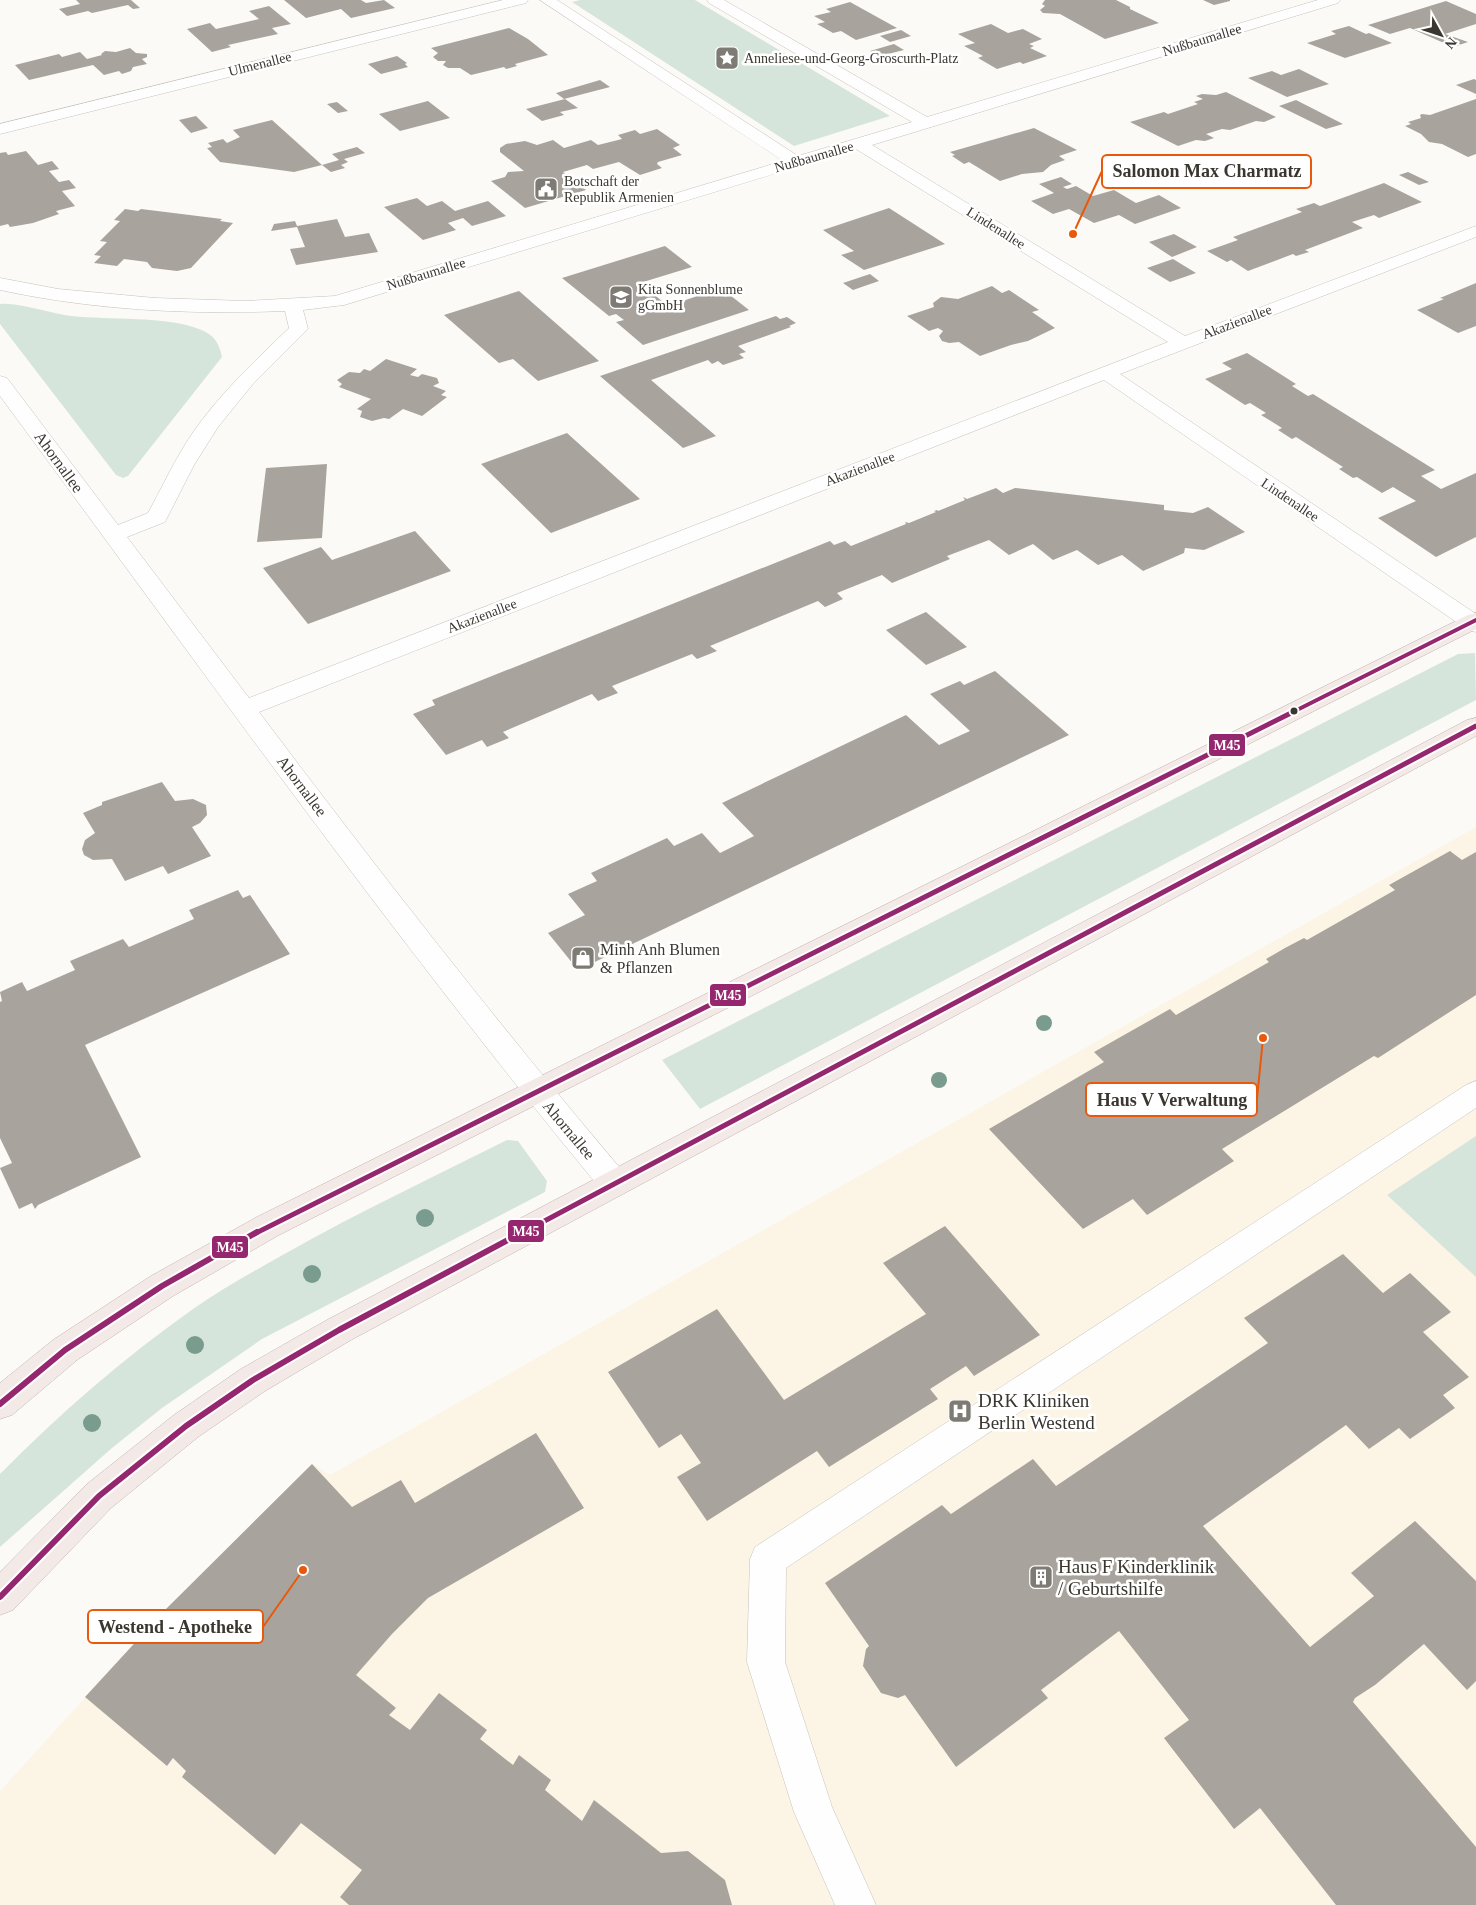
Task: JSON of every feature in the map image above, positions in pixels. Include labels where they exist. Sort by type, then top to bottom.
[{"type":"main road","points":[[0,1404],[65,1350],[162,1286],[268,1226],[1475,623]]},
{"type":"main road","points":[[0,1597],[99,1496],[186,1426],[253,1380],[339,1330],[1476,726]]},
{"type":"street","name":"Ulmenallee","points":[[0,128],[521,0]]},
{"type":"street","points":[[547,0],[796,162]]},
{"type":"street","points":[[714,0],[927,124]]},
{"type":"street","name":"Nußbaumallee","points":[[0,284],[53,294],[122,302],[216,307],[293,306],[337,301],[1333,0]]},
{"type":"street","name":"Lindenallee","points":[[859,144],[1183,343]]},
{"type":"street","name":"Akazienallee","points":[[244,709],[1183,343],[1476,231]]},
{"type":"street","points":[[113,535],[156,517],[209,424],[246,380],[299,330],[293,306]]},
{"type":"street","name":"Lindenallee","points":[[1106,373],[1475,623]]},
{"type":"street","name":"Ahornallee","points":[[0,382],[380,892],[537,1091],[614,1183]]},
{"type":"street","points":[[856,1905],[814,1812],[766,1662],[768,1559],[1476,1092]]},
{"type":"shaded area","points":[[580,0],[695,0],[890,116],[794,146],[572,2]]},
{"type":"shaded area","points":[[0,304],[17,305],[72,316],[154,320],[186,325],[212,336],[219,347],[222,357],[128,476],[123,478],[116,475],[0,324]]},
{"type":"shaded area","points":[[1475,653],[1476,700],[700,1109],[662,1060],[1458,654]]},
{"type":"shaded area","name":"DRK Kliniken Berlin Westend","points":[[1476,827],[1476,1905],[0,1905],[0,1791],[166,1609],[312,1464],[330,1475]]},
{"type":"shaded area","points":[[1476,1136],[1476,1277],[1387,1195]]},
{"type":"shaded area","points":[[507,1140],[518,1141],[547,1181],[545,1192],[262,1339],[162,1408],[112,1448],[0,1547],[0,1474],[69,1408],[118,1366],[193,1309],[240,1279],[342,1223]]},
{"type":"building","points":[[76,0],[131,0],[140,8],[133,9],[128,5],[67,16],[59,9],[80,4]]},
{"type":"building","points":[[284,0],[361,0],[366,3],[384,0],[395,8],[351,18],[341,9],[306,18]]},
{"type":"building","points":[[1045,0],[1116,0],[1159,23],[1105,39],[1060,14],[1043,13],[1040,10],[1045,6],[1042,4]]},
{"type":"building","points":[[1203,0],[1230,0],[1230,1],[1214,5]]},
{"type":"building","points":[[1446,1],[1476,14],[1476,24],[1445,34],[1468,42],[1453,47],[1410,28],[1390,34],[1368,25]]},
{"type":"building","points":[[850,2],[897,28],[856,40],[841,31],[833,33],[817,24],[825,22],[814,16],[831,12],[826,9]]},
{"type":"building","points":[[269,6],[291,24],[272,28],[278,34],[228,45],[231,47],[212,52],[187,29],[210,23],[216,29],[259,19],[249,11]]},
{"type":"building","points":[[991,24],[1008,33],[1023,29],[1042,39],[1029,44],[1034,46],[1030,48],[1047,56],[1023,64],[1020,62],[997,69],[978,58],[983,56],[964,46],[975,43],[958,34]]},
{"type":"building","points":[[1349,26],[1392,43],[1345,58],[1307,43],[1336,34],[1331,31]]},
{"type":"building","points":[[509,28],[528,39],[548,55],[515,64],[517,66],[506,69],[504,67],[471,75],[460,68],[448,68],[443,65],[446,61],[438,61],[433,57],[438,53],[431,48]]},
{"type":"building","points":[[901,30],[911,36],[890,42],[880,36]]},
{"type":"building","points":[[894,44],[904,50],[880,56],[870,51]]},
{"type":"building","points":[[130,48],[136,53],[147,54],[147,57],[142,59],[147,64],[133,67],[131,71],[122,74],[119,71],[104,75],[93,65],[29,80],[15,65],[59,54],[62,57],[80,52],[87,59],[102,55],[105,51],[116,52]]},
{"type":"building","points":[[397,56],[407,63],[405,64],[408,67],[381,74],[368,64]]},
{"type":"building","points":[[1299,69],[1329,84],[1287,97],[1248,78],[1272,71],[1281,75]]},
{"type":"building","points":[[600,80],[610,87],[564,99],[556,93]]},
{"type":"building","points":[[1476,80],[1476,94],[1456,85]]},
{"type":"building","points":[[1226,92],[1276,117],[1264,122],[1256,121],[1230,130],[1222,129],[1206,134],[1214,138],[1205,141],[1196,140],[1178,146],[1130,122],[1164,112],[1168,114],[1198,104],[1194,102],[1203,99],[1196,96],[1202,94],[1216,95]]},
{"type":"building","points":[[565,99],[578,108],[560,112],[564,115],[542,121],[526,109]]},
{"type":"building","points":[[1476,99],[1476,154],[1468,157],[1442,144],[1429,142],[1421,134],[1405,126],[1411,124],[1408,122],[1421,118],[1420,115],[1422,114],[1430,115]]},
{"type":"building","points":[[1296,100],[1343,124],[1326,129],[1279,106]]},
{"type":"building","points":[[428,101],[450,118],[400,131],[379,114]]},
{"type":"building","points":[[337,102],[348,111],[338,113],[327,104]]},
{"type":"building","points":[[196,116],[208,128],[191,133],[179,120]]},
{"type":"building","points":[[272,120],[322,165],[294,172],[220,162],[207,148],[212,147],[208,143],[223,139],[227,143],[240,137],[233,130]]},
{"type":"building","points":[[1034,128],[1077,150],[1059,156],[1065,160],[1051,165],[1043,172],[1022,174],[1000,181],[969,162],[964,164],[952,156],[955,155],[950,152]]},
{"type":"building","points":[[657,129],[680,145],[673,148],[682,155],[658,162],[657,164],[662,168],[640,175],[619,162],[593,169],[587,165],[563,172],[586,190],[525,208],[491,181],[505,177],[508,172],[524,171],[500,152],[500,148],[506,144],[525,141],[537,145],[553,140],[564,148],[591,140],[598,145],[622,139],[618,135],[635,130],[640,134]]},
{"type":"building","points":[[357,147],[365,153],[344,159],[348,162],[341,165],[345,168],[331,172],[322,165],[339,160],[332,154]]},
{"type":"building","points":[[26,151],[38,165],[52,161],[59,169],[49,171],[59,182],[69,180],[76,188],[62,191],[75,206],[56,211],[59,214],[33,223],[10,227],[8,224],[0,226],[0,153],[6,152],[8,155]]},
{"type":"building","points":[[1408,172],[1429,182],[1419,185],[1399,175]]},
{"type":"building","points":[[1061,177],[1072,184],[1063,187],[1067,189],[1076,186],[1093,196],[1114,190],[1136,203],[1159,195],[1181,208],[1135,224],[1119,215],[1094,223],[1069,209],[1053,214],[1031,201],[1054,193],[1039,184]]},
{"type":"building","points":[[1384,183],[1422,202],[1379,218],[1374,215],[1352,222],[1363,228],[1305,250],[1309,252],[1296,256],[1293,254],[1248,271],[1231,260],[1227,262],[1207,251],[1238,240],[1233,237],[1302,212],[1296,209],[1314,203],[1320,206]]},
{"type":"building","points":[[417,198],[427,206],[442,201],[455,211],[488,201],[506,216],[472,226],[463,218],[448,223],[456,230],[423,240],[384,207]]},
{"type":"building","points":[[889,208],[945,244],[864,270],[841,255],[854,251],[823,230]]},
{"type":"building","points":[[125,209],[138,211],[141,209],[222,219],[220,221],[233,223],[191,268],[177,271],[152,268],[147,262],[124,259],[117,266],[94,263],[101,256],[94,255],[107,242],[100,241],[120,221],[114,220]]},
{"type":"building","points":[[337,219],[345,237],[369,233],[378,252],[296,265],[290,249],[305,247],[297,227],[271,231],[274,224],[295,221],[297,226]]},
{"type":"building","points":[[1174,234],[1197,247],[1172,257],[1149,242]]},
{"type":"building","name":"Kita Sonnenblume gGmbH","points":[[665,246],[692,267],[640,283],[668,306],[721,288],[749,310],[643,345],[616,322],[624,320],[616,314],[609,316],[562,278]]},
{"type":"building","points":[[1173,259],[1196,273],[1170,282],[1147,268]]},
{"type":"building","points":[[870,274],[879,281],[853,290],[843,283]]},
{"type":"building","points":[[1476,283],[1476,326],[1458,333],[1417,310],[1444,299],[1440,298]]},
{"type":"building","points":[[992,286],[1002,293],[1009,290],[1039,310],[1032,312],[1055,328],[1028,341],[980,356],[959,342],[949,343],[942,341],[939,336],[943,331],[938,328],[929,331],[907,316],[934,307],[933,303],[941,297],[958,299]]},
{"type":"building","points":[[519,291],[599,361],[538,381],[513,359],[499,363],[444,315]]},
{"type":"building","points":[[776,316],[780,319],[787,317],[796,323],[789,326],[791,327],[738,346],[746,352],[739,354],[744,358],[723,365],[718,361],[712,364],[708,360],[651,380],[716,436],[683,448],[600,376]]},
{"type":"building","points":[[1247,353],[1296,384],[1292,386],[1308,396],[1313,394],[1435,470],[1421,476],[1441,489],[1476,473],[1476,537],[1436,557],[1378,518],[1416,501],[1393,487],[1382,493],[1357,477],[1353,478],[1339,469],[1343,467],[1296,437],[1292,439],[1278,430],[1282,428],[1261,415],[1266,413],[1250,403],[1245,405],[1205,379],[1232,369],[1222,363]]},
{"type":"building","points":[[386,359],[417,369],[410,375],[418,377],[422,374],[437,378],[439,383],[433,386],[446,391],[441,395],[447,397],[422,416],[403,409],[389,419],[384,418],[372,421],[360,417],[362,411],[357,409],[371,399],[339,387],[342,384],[337,380],[349,372],[360,373],[364,369],[370,371]]},
{"type":"building","points":[[567,433],[640,499],[551,533],[481,464]]},
{"type":"building","points":[[327,464],[322,538],[257,542],[266,468]]},
{"type":"building","points":[[996,488],[1003,493],[1015,488],[1164,505],[1164,510],[1193,513],[1208,507],[1245,532],[1204,550],[1185,548],[1184,553],[1143,571],[1122,555],[1098,565],[1077,550],[1053,560],[1033,544],[1009,555],[989,540],[947,556],[950,559],[892,583],[882,575],[837,593],[843,599],[825,607],[818,601],[710,646],[717,651],[697,659],[692,654],[612,686],[618,693],[598,701],[592,694],[503,732],[509,738],[487,747],[482,740],[446,755],[413,714],[435,705],[432,700],[830,541],[834,545],[845,541],[851,546],[906,524],[905,522],[909,523],[936,512],[934,511],[965,500],[963,497],[967,499]]},
{"type":"building","points":[[415,531],[451,571],[308,624],[263,568],[321,547],[332,560]]},
{"type":"building","points":[[926,612],[967,647],[926,665],[886,630]]},
{"type":"building","points":[[995,671],[1069,735],[578,970],[548,933],[585,915],[568,894],[597,881],[591,873],[667,838],[674,846],[702,833],[720,853],[754,836],[722,803],[906,715],[939,745],[970,731],[930,694],[960,681],[964,685]]},
{"type":"building","points":[[162,782],[175,801],[193,799],[206,805],[207,815],[200,823],[192,827],[211,856],[168,874],[163,866],[125,881],[112,859],[93,860],[84,855],[82,849],[85,840],[95,833],[83,813],[102,805],[102,802]]},
{"type":"building","points":[[1450,851],[1462,860],[1476,852],[1476,995],[1378,1058],[1374,1056],[1222,1149],[1234,1161],[1147,1215],[1133,1199],[1083,1229],[989,1129],[1104,1062],[1094,1052],[1170,1009],[1176,1015],[1269,962],[1266,959],[1285,948],[1304,938],[1307,940],[1395,890],[1389,885]]},
{"type":"building","points":[[238,890],[243,898],[250,895],[290,954],[85,1045],[141,1157],[38,1205],[35,1209],[32,1203],[19,1209],[0,1168],[12,1163],[0,1138],[0,1002],[2,1001],[0,992],[22,982],[27,991],[75,970],[70,961],[123,939],[129,947],[194,919],[189,910]]},
{"type":"building","points":[[945,1226],[1040,1335],[974,1376],[966,1366],[930,1389],[938,1399],[829,1467],[817,1451],[707,1521],[677,1477],[701,1463],[681,1434],[659,1448],[608,1372],[717,1309],[784,1400],[926,1314],[883,1263]]},
{"type":"building","name":"Haus F Kinderklinik / Geburtshilfe","points":[[1343,1254],[1383,1293],[1410,1273],[1451,1312],[1423,1332],[1469,1377],[1443,1395],[1455,1408],[1410,1439],[1399,1428],[1369,1449],[1346,1425],[1203,1526],[1310,1647],[1374,1596],[1351,1573],[1415,1521],[1476,1581],[1476,1681],[1467,1690],[1424,1644],[1375,1685],[1355,1698],[1353,1702],[1476,1847],[1476,1905],[1336,1905],[1260,1808],[1234,1829],[1164,1738],[1189,1720],[1119,1631],[1041,1690],[1048,1698],[956,1767],[905,1695],[898,1698],[881,1693],[863,1666],[866,1649],[869,1646],[825,1583],[942,1505],[951,1514],[1033,1459],[1056,1486],[1268,1343],[1244,1318]]},
{"type":"building","points":[[536,1433],[584,1508],[428,1598],[392,1634],[356,1675],[396,1708],[389,1715],[410,1730],[439,1693],[487,1730],[480,1739],[513,1765],[519,1755],[551,1780],[545,1790],[582,1821],[594,1800],[661,1853],[688,1851],[725,1880],[732,1905],[349,1905],[340,1897],[362,1870],[301,1823],[275,1855],[182,1777],[186,1771],[173,1758],[167,1766],[85,1697],[166,1609],[312,1464],[352,1507],[401,1480],[415,1503]]},
{"type":"transit line","name":"M45","points":[[0,1404],[65,1350],[162,1286],[268,1226],[1476,620]]},
{"type":"transit line","name":"M45","points":[[0,1597],[99,1496],[186,1426],[253,1380],[339,1330],[1476,726]]},
{"type":"place","name":"Anneliese-und-Georg-Groscurth-Platz","points":[[727,58]]},
{"type":"place","name":"Botschaft der Republik Armenien","points":[[546,189]]},
{"type":"place","name":"Salomon Max Charmatz","points":[[1073,234]]},
{"type":"place","name":"Kita Sonnenblume gGmbH","points":[[621,297]]},
{"type":"place","name":"Minh Anh Blumen & Pflanzen","points":[[583,958]]},
{"type":"place","name":"Haus V Verwaltung","points":[[1263,1038]]},
{"type":"place","name":"DRK Kliniken Berlin Westend","points":[[960,1411]]},
{"type":"place","name":"Westend - Apotheke","points":[[303,1570]]},
{"type":"place","name":"Haus F Kinderklinik / Geburtshilfe","points":[[1041,1577]]}]
